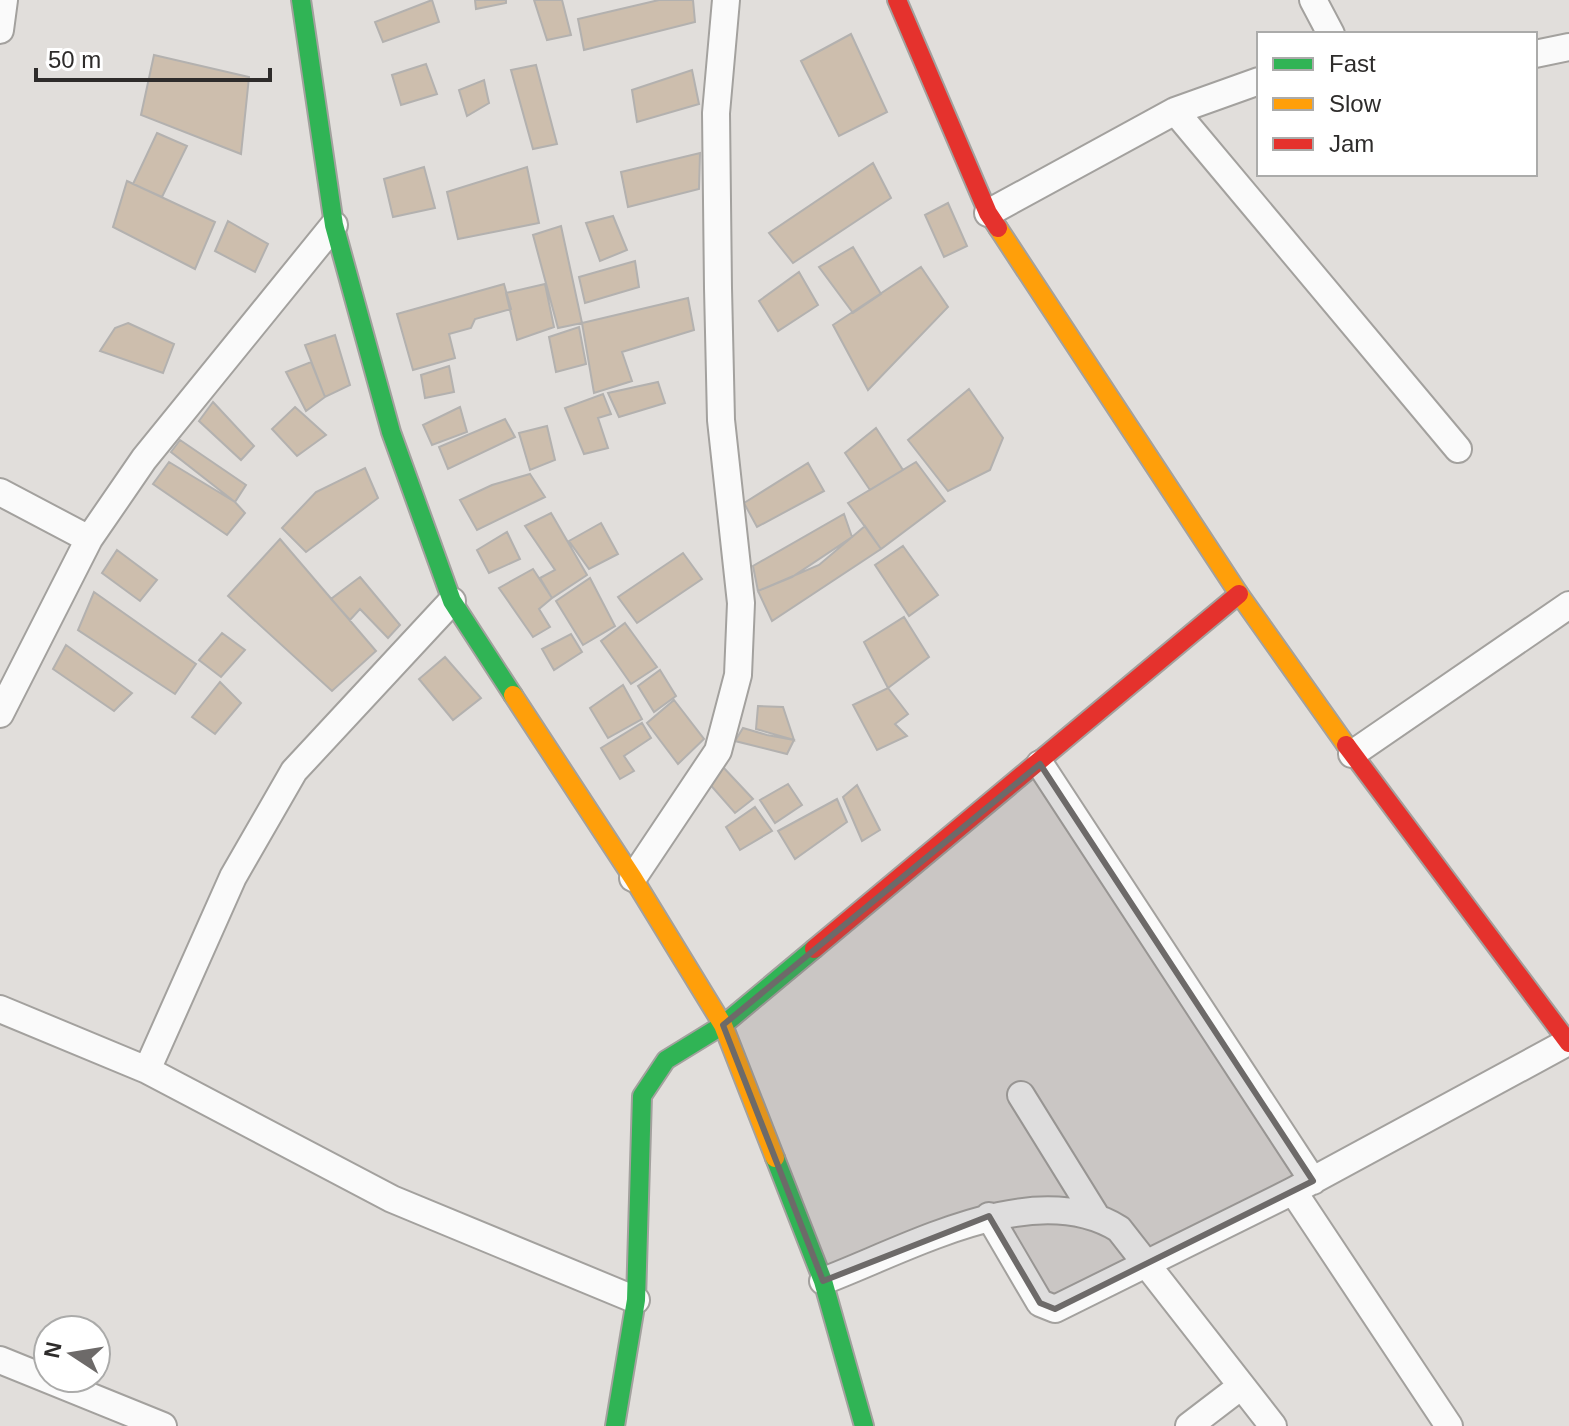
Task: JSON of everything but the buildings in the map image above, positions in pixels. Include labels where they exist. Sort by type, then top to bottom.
[{"type":"street","points":[[0,30],[4,0]]},
{"type":"street","points":[[301,0],[334,225],[391,432],[452,601],[633,878],[723,1025],[823,1281],[864,1426]]},
{"type":"street","points":[[633,878],[718,751],[738,675],[741,603],[721,420],[718,288],[716,113],[726,0]]},
{"type":"street","points":[[897,0],[988,213],[1239,594],[1352,754],[1568,1042],[1303,1186],[1055,1309],[1046,1308],[989,1216]]},
{"type":"street","points":[[1313,0],[1330,32]]},
{"type":"street","points":[[1537,54],[1569,47]]},
{"type":"street","points":[[988,213],[1175,111],[1257,82]]},
{"type":"street","points":[[1175,111],[1458,449]]},
{"type":"street","points":[[0,714],[89,539],[144,459],[334,225]]},
{"type":"street","points":[[0,492],[89,539]]},
{"type":"street","points":[[615,1426],[636,1300],[642,1096],[651,1075],[665,1057],[723,1025],[1040,764],[1239,594]]},
{"type":"street","points":[[147,1070],[233,877],[294,771],[452,601]]},
{"type":"street","points":[[1352,754],[1569,605]]},
{"type":"street","points":[[1040,764],[1449,1426]]},
{"type":"street","points":[[0,1009],[147,1070],[392,1199],[636,1300]]},
{"type":"street","points":[[1021,1095],[1096,1216]]},
{"type":"street","points":[[823,1281],[989,1216],[1027,1210],[1068,1211],[1096,1216],[1119,1229],[1273,1426]]},
{"type":"street","points":[[0,1360],[163,1426]]},
{"type":"street","points":[[1189,1426],[1240,1387]]},
{"type":"highlighted area","points":[[1040,764],[1313,1181],[1055,1309],[1040,1303],[989,1216],[823,1281],[723,1025]]},
{"type":"traffic: fast","points":[[301,0],[334,225],[391,432],[452,601],[513,695]]},
{"type":"traffic: fast","points":[[615,1426],[636,1300],[642,1096],[666,1060],[723,1025],[814,949]]},
{"type":"traffic: fast","points":[[775,1158],[823,1281],[864,1426]]},
{"type":"traffic: slow","points":[[998,228],[1239,594],[1346,745]]},
{"type":"traffic: slow","points":[[513,695],[633,878],[723,1025],[775,1158]]},
{"type":"traffic: jam","points":[[897,0],[988,213],[998,228]]},
{"type":"traffic: jam","points":[[814,949],[1239,594]]},
{"type":"traffic: jam","points":[[1346,745],[1569,1043]]}]
